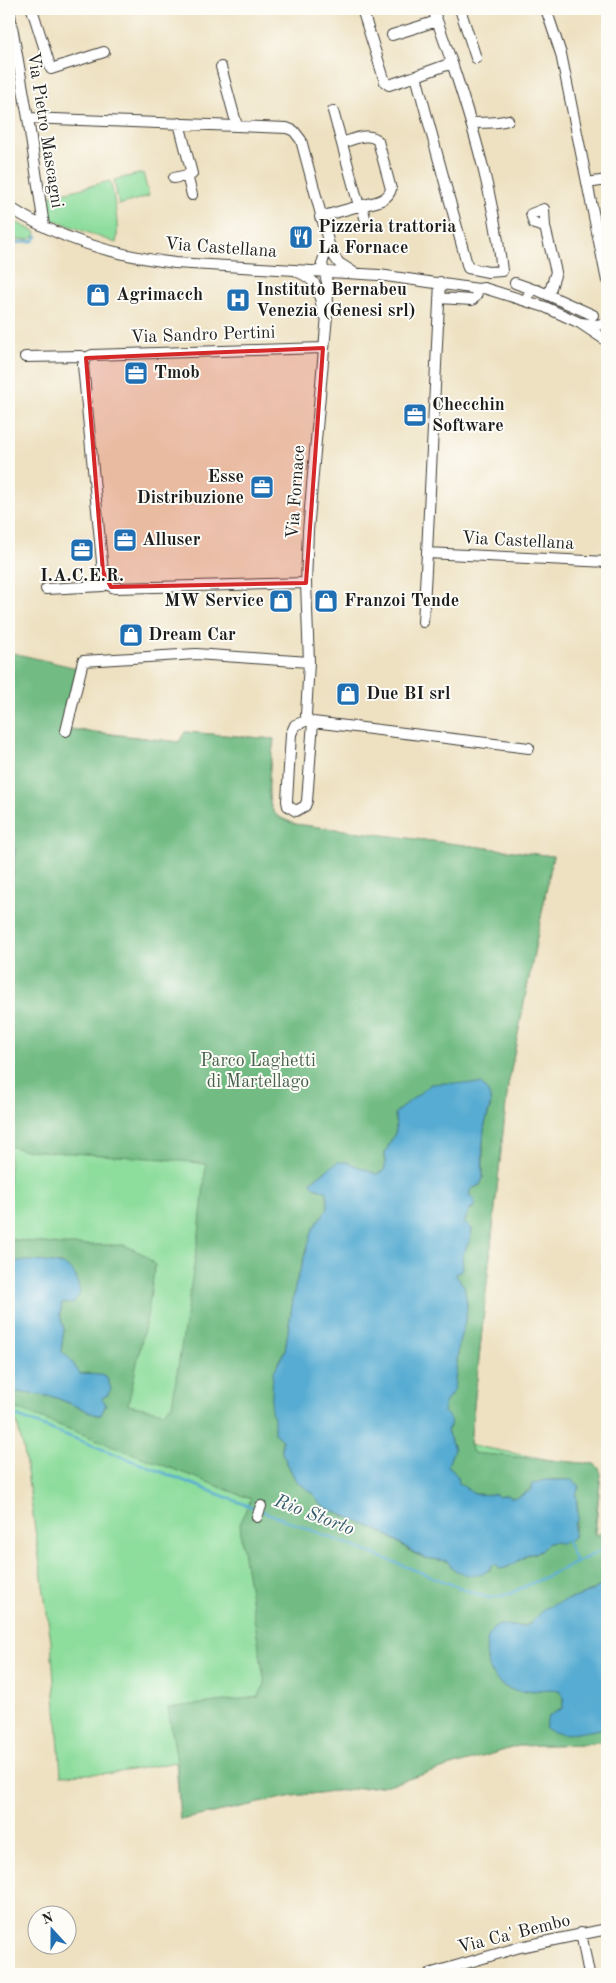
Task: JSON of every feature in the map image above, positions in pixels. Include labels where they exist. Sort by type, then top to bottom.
[{"type":"street","name":"Via Pietro Mascagni","points":[[10,9],[14,65],[28,118],[44,226]]},
{"type":"street","name":"Via Pietro Mascagni","points":[[32,9],[51,69],[104,52]]},
{"type":"street","points":[[362,9],[385,82],[389,85],[452,63]]},
{"type":"street","points":[[416,76],[468,268],[503,274],[498,228],[472,123],[433,9]]},
{"type":"street","points":[[460,9],[476,58]]},
{"type":"street","points":[[546,9],[561,54],[607,281]]},
{"type":"street","points":[[392,35],[437,21]]},
{"type":"street","points":[[221,67],[237,126]]},
{"type":"street","points":[[333,111],[365,218]]},
{"type":"street","points":[[28,118],[287,128],[294,131],[299,136],[327,251],[322,266],[324,271],[322,285]]},
{"type":"street","points":[[472,123],[485,121],[495,124],[508,120]]},
{"type":"street","points":[[174,178],[192,174],[179,123]]},
{"type":"street","points":[[320,216],[386,199],[390,194],[391,189],[378,141],[375,137],[370,136],[342,142]]},
{"type":"street","points":[[187,175],[192,195]]},
{"type":"street","points":[[587,183],[607,180]]},
{"type":"street","name":"Via Castellana","points":[[9,207],[44,226],[111,252],[150,260],[356,273],[481,288],[526,300],[580,323],[607,340]]},
{"type":"street","points":[[545,227],[556,272],[549,294]]},
{"type":"street","points":[[288,269],[312,263],[327,251]]},
{"type":"street","points":[[327,251],[340,263],[356,273]]},
{"type":"street","points":[[288,269],[308,276],[322,285]]},
{"type":"street","points":[[439,298],[472,300],[481,288],[488,272]]},
{"type":"street","points":[[322,285],[337,277],[356,273]]},
{"type":"street","points":[[423,622],[440,282]]},
{"type":"street","points":[[515,283],[549,294],[593,315]]},
{"type":"street","name":"Via Fornace","points":[[311,721],[295,725],[291,734],[287,802],[288,806],[296,811],[304,807],[307,801],[311,721],[306,715],[309,662],[306,583],[308,531],[326,325],[322,285]]},
{"type":"street","points":[[526,300],[532,289]]},
{"type":"street","name":"Via Castellana","points":[[580,323],[597,325],[607,323]]},
{"type":"street","name":"Via Sandro Pertini","points":[[25,357],[82,356],[86,358],[92,355],[323,348]]},
{"type":"street","points":[[86,358],[83,365],[103,572],[107,583],[116,588],[306,583]]},
{"type":"street","name":"Via Castellana","points":[[427,553],[607,562]]},
{"type":"street","points":[[46,589],[103,586],[107,583]]},
{"type":"street","points":[[66,731],[83,661],[196,654],[309,662]]},
{"type":"street","points":[[311,721],[529,748]]},
{"type":"street","points":[[258,1517],[261,1506]]},
{"type":"street","name":"Via Ca' Bembo","points":[[429,1974],[495,1954],[607,1928]]},
{"type":"street","points":[[581,1934],[589,1974]]},
{"type":"highlighted area","points":[[323,348],[306,583],[111,587],[103,572],[86,358]]},
{"type":"green space","points":[[143,173],[149,196],[119,205],[114,180]]},
{"type":"green space","points":[[110,181],[117,221],[116,243],[46,217],[43,198]]},
{"type":"green space","points":[[9,219],[36,232],[35,236],[30,239],[11,240],[9,246]]},
{"type":"green space","name":"Parco Laghetti di Martellago","points":[[9,652],[63,728],[179,742],[185,732],[274,739],[269,778],[270,800],[276,815],[294,824],[553,856],[508,1085],[470,1445],[556,1461],[594,1464],[599,1468],[601,1474],[595,1535],[607,1530],[607,1741],[582,1744],[518,1746],[388,1785],[292,1796],[180,1820],[176,1762],[114,1773],[61,1775],[51,1642],[24,1451],[13,1408],[9,1406]]},
{"type":"green space","name":"Parco Laghetti di Martellago","points":[[9,652],[77,668],[62,729],[179,742],[185,732],[274,739],[269,778],[270,800],[276,815],[294,824],[553,856],[508,1085],[470,1443],[473,1453],[594,1464],[599,1468],[601,1474],[594,1532],[595,1536],[598,1536],[607,1532],[607,1583],[543,1610],[536,1619],[526,1626],[509,1626],[525,1692],[550,1688],[559,1690],[564,1698],[562,1708],[548,1717],[566,1733],[607,1728],[607,1741],[582,1744],[518,1746],[388,1785],[292,1796],[180,1820],[177,1762],[168,1708],[258,1697],[265,1684],[241,1538],[240,1522],[251,1499],[9,1406],[9,1391],[54,1397],[97,1415],[101,1415],[106,1404],[102,1399],[104,1396],[89,1373],[80,1374],[70,1359],[61,1352],[64,1329],[60,1315],[62,1303],[61,1264],[9,1261],[9,1239],[61,1245],[124,1245],[145,1255],[155,1265],[148,1311],[128,1405],[163,1412],[172,1405],[199,1234],[206,1164],[164,1159],[24,1150],[9,1146],[9,920],[15,849],[9,841]],"holes":[[[431,1084],[491,1105],[483,1132],[483,1178],[480,1185],[471,1189],[469,1196],[473,1198],[474,1208],[469,1210],[464,1223],[472,1229],[470,1240],[462,1256],[463,1269],[455,1274],[464,1286],[467,1303],[466,1318],[459,1342],[454,1390],[444,1405],[444,1412],[450,1427],[447,1431],[454,1449],[448,1465],[458,1479],[458,1483],[474,1494],[496,1495],[499,1497],[506,1495],[515,1498],[533,1485],[548,1480],[565,1480],[580,1486],[576,1494],[578,1511],[575,1529],[555,1542],[548,1543],[539,1552],[530,1554],[506,1568],[496,1564],[492,1565],[489,1571],[450,1565],[447,1561],[425,1558],[413,1553],[386,1534],[327,1508],[318,1502],[313,1493],[296,1481],[282,1453],[282,1440],[274,1433],[278,1362],[285,1350],[295,1287],[313,1229],[328,1208],[327,1192],[313,1186],[347,1162],[376,1174],[382,1172],[385,1168],[385,1153],[396,1131],[396,1113]]]},
{"type":"water","points":[[9,841],[15,848],[9,920]]},
{"type":"water","points":[[431,1084],[481,1084],[486,1090],[490,1101],[483,1137],[483,1178],[480,1185],[471,1189],[469,1195],[473,1198],[476,1205],[469,1210],[464,1223],[472,1229],[470,1240],[462,1256],[463,1269],[455,1274],[464,1286],[467,1303],[466,1318],[459,1342],[454,1390],[444,1405],[444,1412],[449,1417],[451,1423],[447,1431],[454,1449],[448,1465],[458,1477],[459,1483],[474,1494],[516,1497],[530,1491],[532,1484],[545,1480],[572,1480],[580,1486],[576,1494],[578,1519],[574,1524],[574,1536],[562,1543],[549,1543],[540,1551],[529,1554],[508,1567],[500,1569],[496,1564],[492,1565],[489,1570],[480,1575],[465,1574],[455,1570],[447,1561],[425,1558],[386,1534],[327,1508],[318,1502],[313,1493],[296,1481],[282,1453],[282,1440],[274,1433],[274,1418],[271,1411],[273,1373],[285,1350],[295,1287],[313,1229],[328,1208],[327,1192],[313,1186],[311,1181],[338,1162],[347,1162],[376,1174],[382,1172],[385,1168],[385,1153],[396,1131],[395,1113]]},
{"type":"water","points":[[9,1261],[58,1264],[70,1269],[74,1274],[80,1294],[72,1304],[62,1303],[60,1315],[64,1329],[61,1351],[70,1359],[80,1374],[101,1375],[107,1378],[111,1389],[107,1396],[104,1396],[102,1399],[106,1404],[101,1415],[54,1397],[9,1391]]},
{"type":"water","points":[[607,1583],[607,1728],[566,1734],[551,1732],[545,1728],[548,1717],[562,1708],[564,1698],[559,1690],[519,1691],[508,1688],[500,1683],[492,1673],[487,1660],[486,1645],[489,1636],[491,1631],[497,1626],[520,1627],[527,1625],[547,1608],[583,1595]]},
{"type":"waterway","points":[[15,243],[33,241],[37,236]]},
{"type":"waterway","name":"Rio Storto","points":[[9,1413],[257,1509]]},
{"type":"waterway","name":"Rio Storto","points":[[262,1511],[490,1598],[509,1594],[607,1548]]},
{"type":"waterway","points":[[567,1541],[576,1562]]},
{"type":"place","name":"Pizzeria trattoria La Fornace","points":[[301,237]]},
{"type":"place","name":"Agrimacch","points":[[98,295]]},
{"type":"place","name":"Instituto Bernabeu Venezia (Genesi srl)","points":[[238,300]]},
{"type":"place","name":"Tmob","points":[[136,373]]},
{"type":"place","name":"Checchin Software","points":[[415,415]]},
{"type":"place","name":"Esse Distribuzione","points":[[262,487]]},
{"type":"place","name":"Alluser","points":[[125,540]]},
{"type":"place","name":"I.A.C.E.R.","points":[[82,550]]},
{"type":"place","name":"MW Service","points":[[281,601]]},
{"type":"place","name":"Franzoi Tende","points":[[326,601]]},
{"type":"place","name":"Dream Car","points":[[131,635]]},
{"type":"place","name":"Due BI srl","points":[[348,694]]}]
